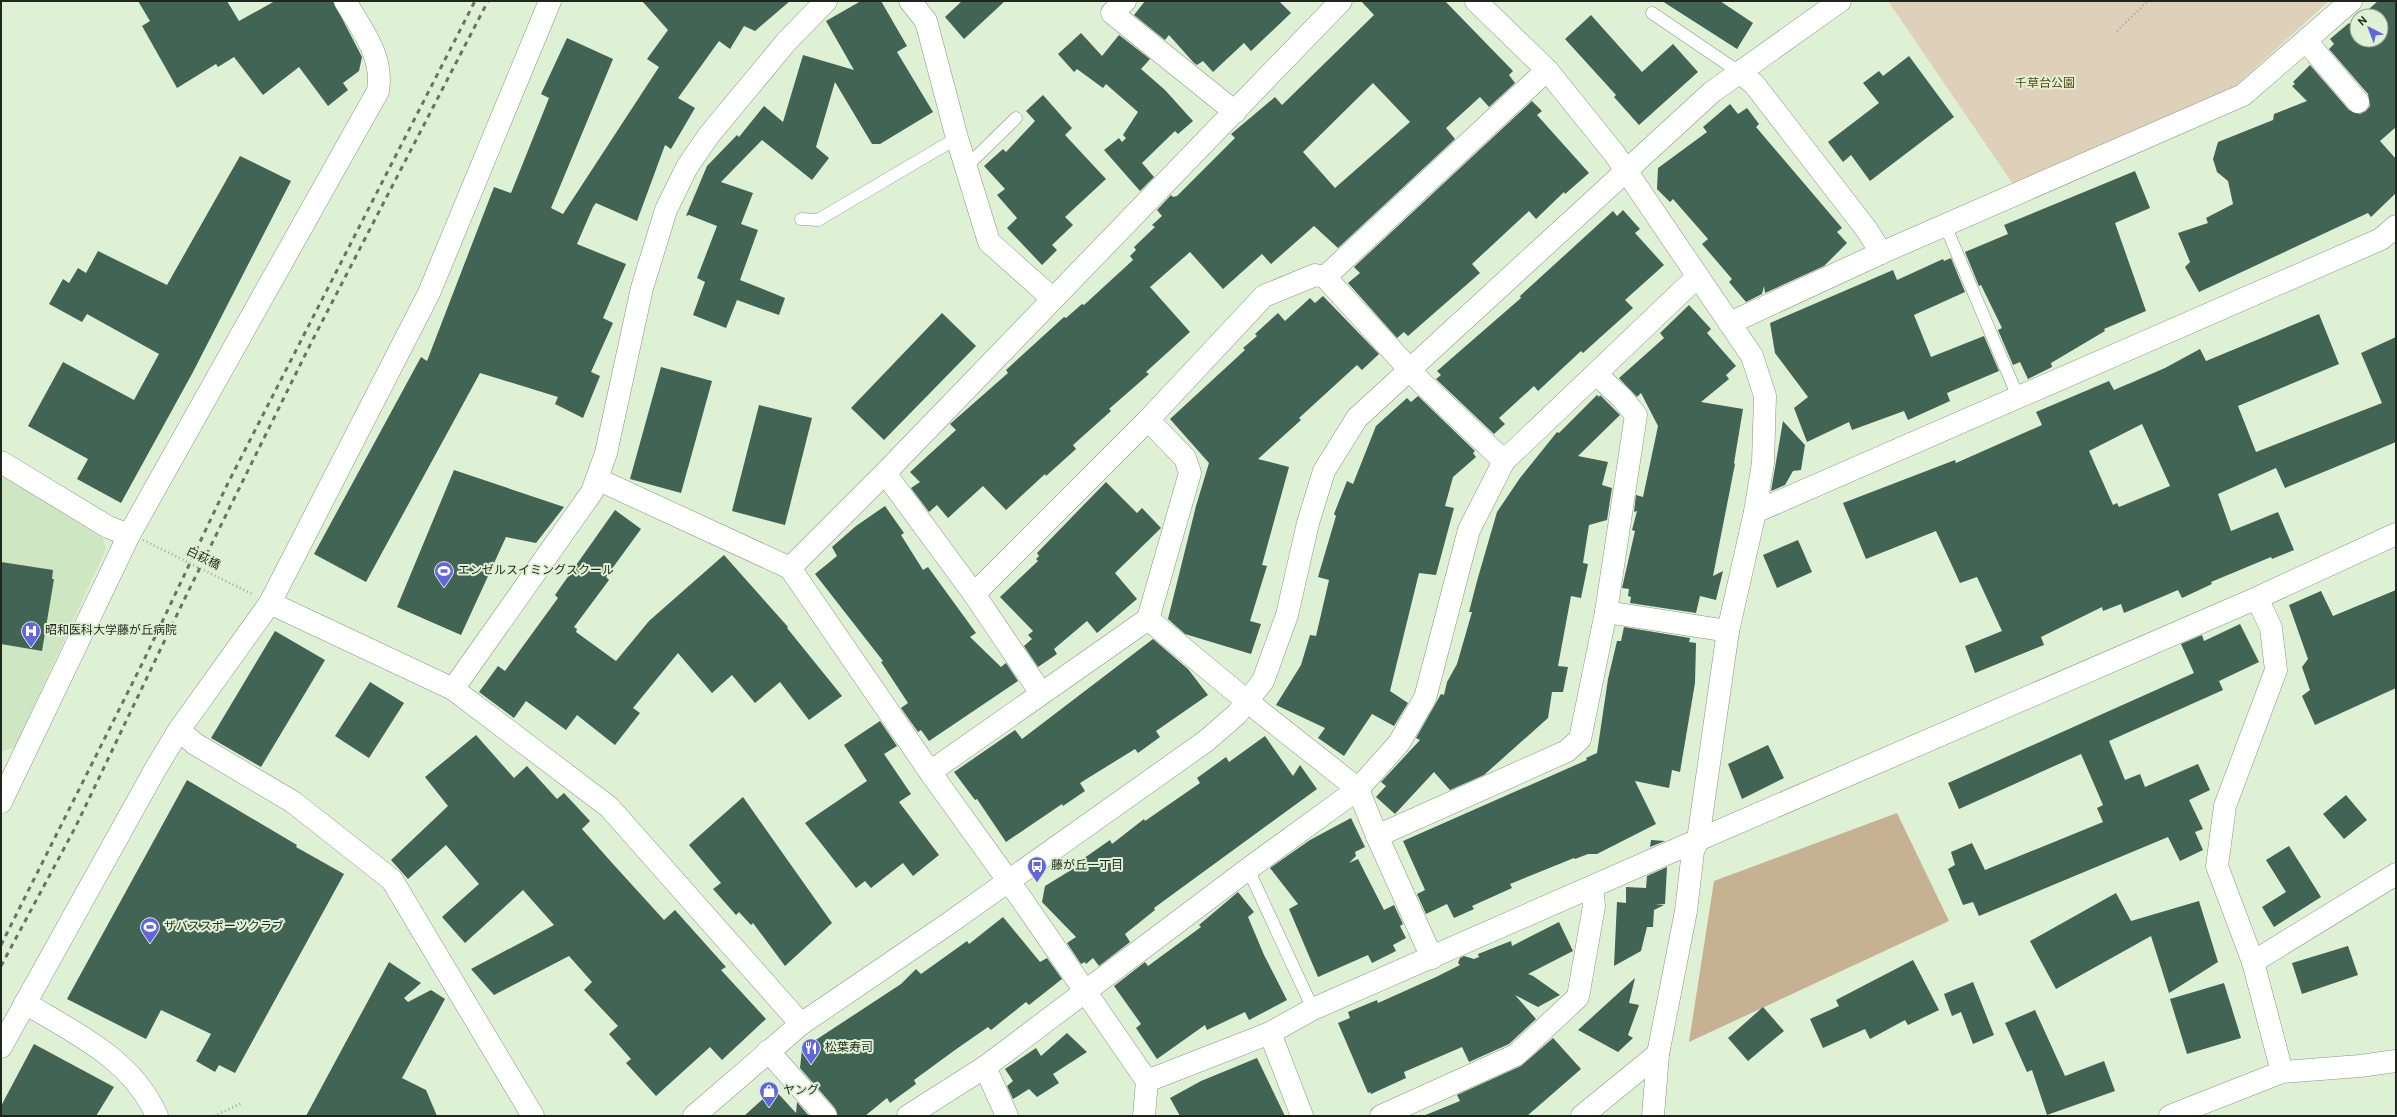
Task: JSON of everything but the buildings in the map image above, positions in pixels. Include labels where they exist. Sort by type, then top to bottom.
[{"type":"street","points":[[1,802],[7,776],[378,92],[380,77],[379,62],[345,1]]},
{"type":"street","points":[[1,1047],[179,730],[262,599],[429,294],[550,1]]},
{"type":"street","points":[[453,689],[592,492],[606,453],[642,288],[666,210],[687,167],[709,135],[787,41],[826,1]]},
{"type":"street","points":[[910,1],[926,21],[957,138],[967,166],[989,242],[1053,299]]},
{"type":"street","points":[[1125,1],[1112,12],[1235,112]]},
{"type":"street","points":[[790,568],[885,473],[1341,1]]},
{"type":"street","points":[[1476,1],[1547,70],[1626,170],[1697,277],[1752,356],[1765,396],[1763,463],[1755,512],[1728,631],[1698,840],[1693,851],[1686,911],[1658,1054],[1653,1116]]},
{"type":"street","points":[[703,1113],[768,1051],[800,1024],[1009,881],[1206,741],[1248,702],[1263,681],[1271,664],[1287,615],[1308,523],[1324,471],[1356,418],[1712,92],[1840,1]]},
{"type":"street","points":[[1730,323],[1881,253],[2244,95],[2351,1]]},
{"type":"street","points":[[2306,41],[2358,102]]},
{"type":"street","points":[[1325,277],[1547,70]]},
{"type":"street","points":[[1739,72],[1754,84],[1867,230],[1881,253]]},
{"type":"street","points":[[1755,512],[2381,239],[2396,226]]},
{"type":"street","points":[[974,594],[1148,420],[1264,296],[1315,275],[1325,277],[1410,369],[1504,461]]},
{"type":"street","points":[[908,1116],[985,1067],[1086,993],[1248,869],[1358,789],[1399,743],[1425,698],[1469,530],[1504,461],[1697,277]]},
{"type":"street","points":[[1377,836],[1567,751],[1580,739],[1606,612],[1636,415],[1596,374]]},
{"type":"street","points":[[930,772],[1148,619],[1190,472],[1185,458],[1148,420]]},
{"type":"street","points":[[1,462],[108,527],[136,537]]},
{"type":"street","points":[[885,473],[974,594],[1041,693]]},
{"type":"street","points":[[597,479],[790,568],[930,772],[1009,881],[1147,1081],[1144,1116]]},
{"type":"street","points":[[1147,1081],[1270,1033],[1313,1009],[1698,840],[2257,598],[2396,534]]},
{"type":"street","points":[[2257,598],[2271,628],[2276,670],[2225,806],[2217,866],[2252,962],[2282,1072]]},
{"type":"street","points":[[262,599],[453,689],[609,807],[800,1024]]},
{"type":"street","points":[[1606,612],[1728,631]]},
{"type":"street","points":[[1148,619],[1248,702],[1358,789],[1377,836],[1432,958]]},
{"type":"street","points":[[179,730],[195,744],[293,802],[392,880],[533,1116]]},
{"type":"street","points":[[2252,962],[2396,874]]},
{"type":"street","points":[[1381,1116],[1516,1055],[1578,997],[1594,906],[1592,887]]},
{"type":"street","points":[[25,1003],[104,1050],[124,1068],[157,1116]]},
{"type":"street","points":[[1270,1033],[1302,1116]]},
{"type":"street","points":[[768,1051],[826,1116]]},
{"type":"street","points":[[1582,1116],[1658,1054]]},
{"type":"street","points":[[2170,1116],[2282,1072],[2360,1066],[2396,1061]]},
{"type":"street","points":[[985,1067],[1007,1116]]},
{"type":"lane","points":[[1652,13],[1739,72]]},
{"type":"lane","points":[[967,166],[1016,118]]},
{"type":"lane","points":[[801,219],[818,220],[957,138]]},
{"type":"lane","points":[[1945,225],[2018,397]]},
{"type":"lane","points":[[1248,869],[1313,1009]]},
{"type":"path","points":[[2117,31],[2148,1]]},
{"type":"path","name":"白萩橋","points":[[136,537],[262,599]]},
{"type":"path","points":[[214,1116],[242,1103]]},
{"type":"shaded area","name":"昭和医科大学藤が丘病院","points":[[1,475],[101,532],[106,549],[15,747],[1,752]]},
{"type":"shaded area","points":[[1897,813],[1949,921],[1689,1042],[1714,881]]},
{"type":"green space","name":"千草台公園","points":[[1888,1],[2329,1],[2233,88],[2017,190]]},
{"type":"railway","points":[[1,945],[144,660],[227,485],[475,1]]},
{"type":"railway","points":[[1,966],[75,828],[185,598],[310,345],[488,1]]},
{"type":"place","name":"エンゼルスイミングスクール","points":[[444,588]]},
{"type":"place","name":"昭和医科大学藤が丘病院","points":[[31,648]]},
{"type":"place","name":"藤が丘一丁目","points":[[1037,883]]},
{"type":"place","name":"ザバススポーツクラブ","points":[[150,944]]},
{"type":"place","name":"松葉寿司","points":[[811,1065]]},
{"type":"place","name":"ヤング","points":[[769,1108]]}]
